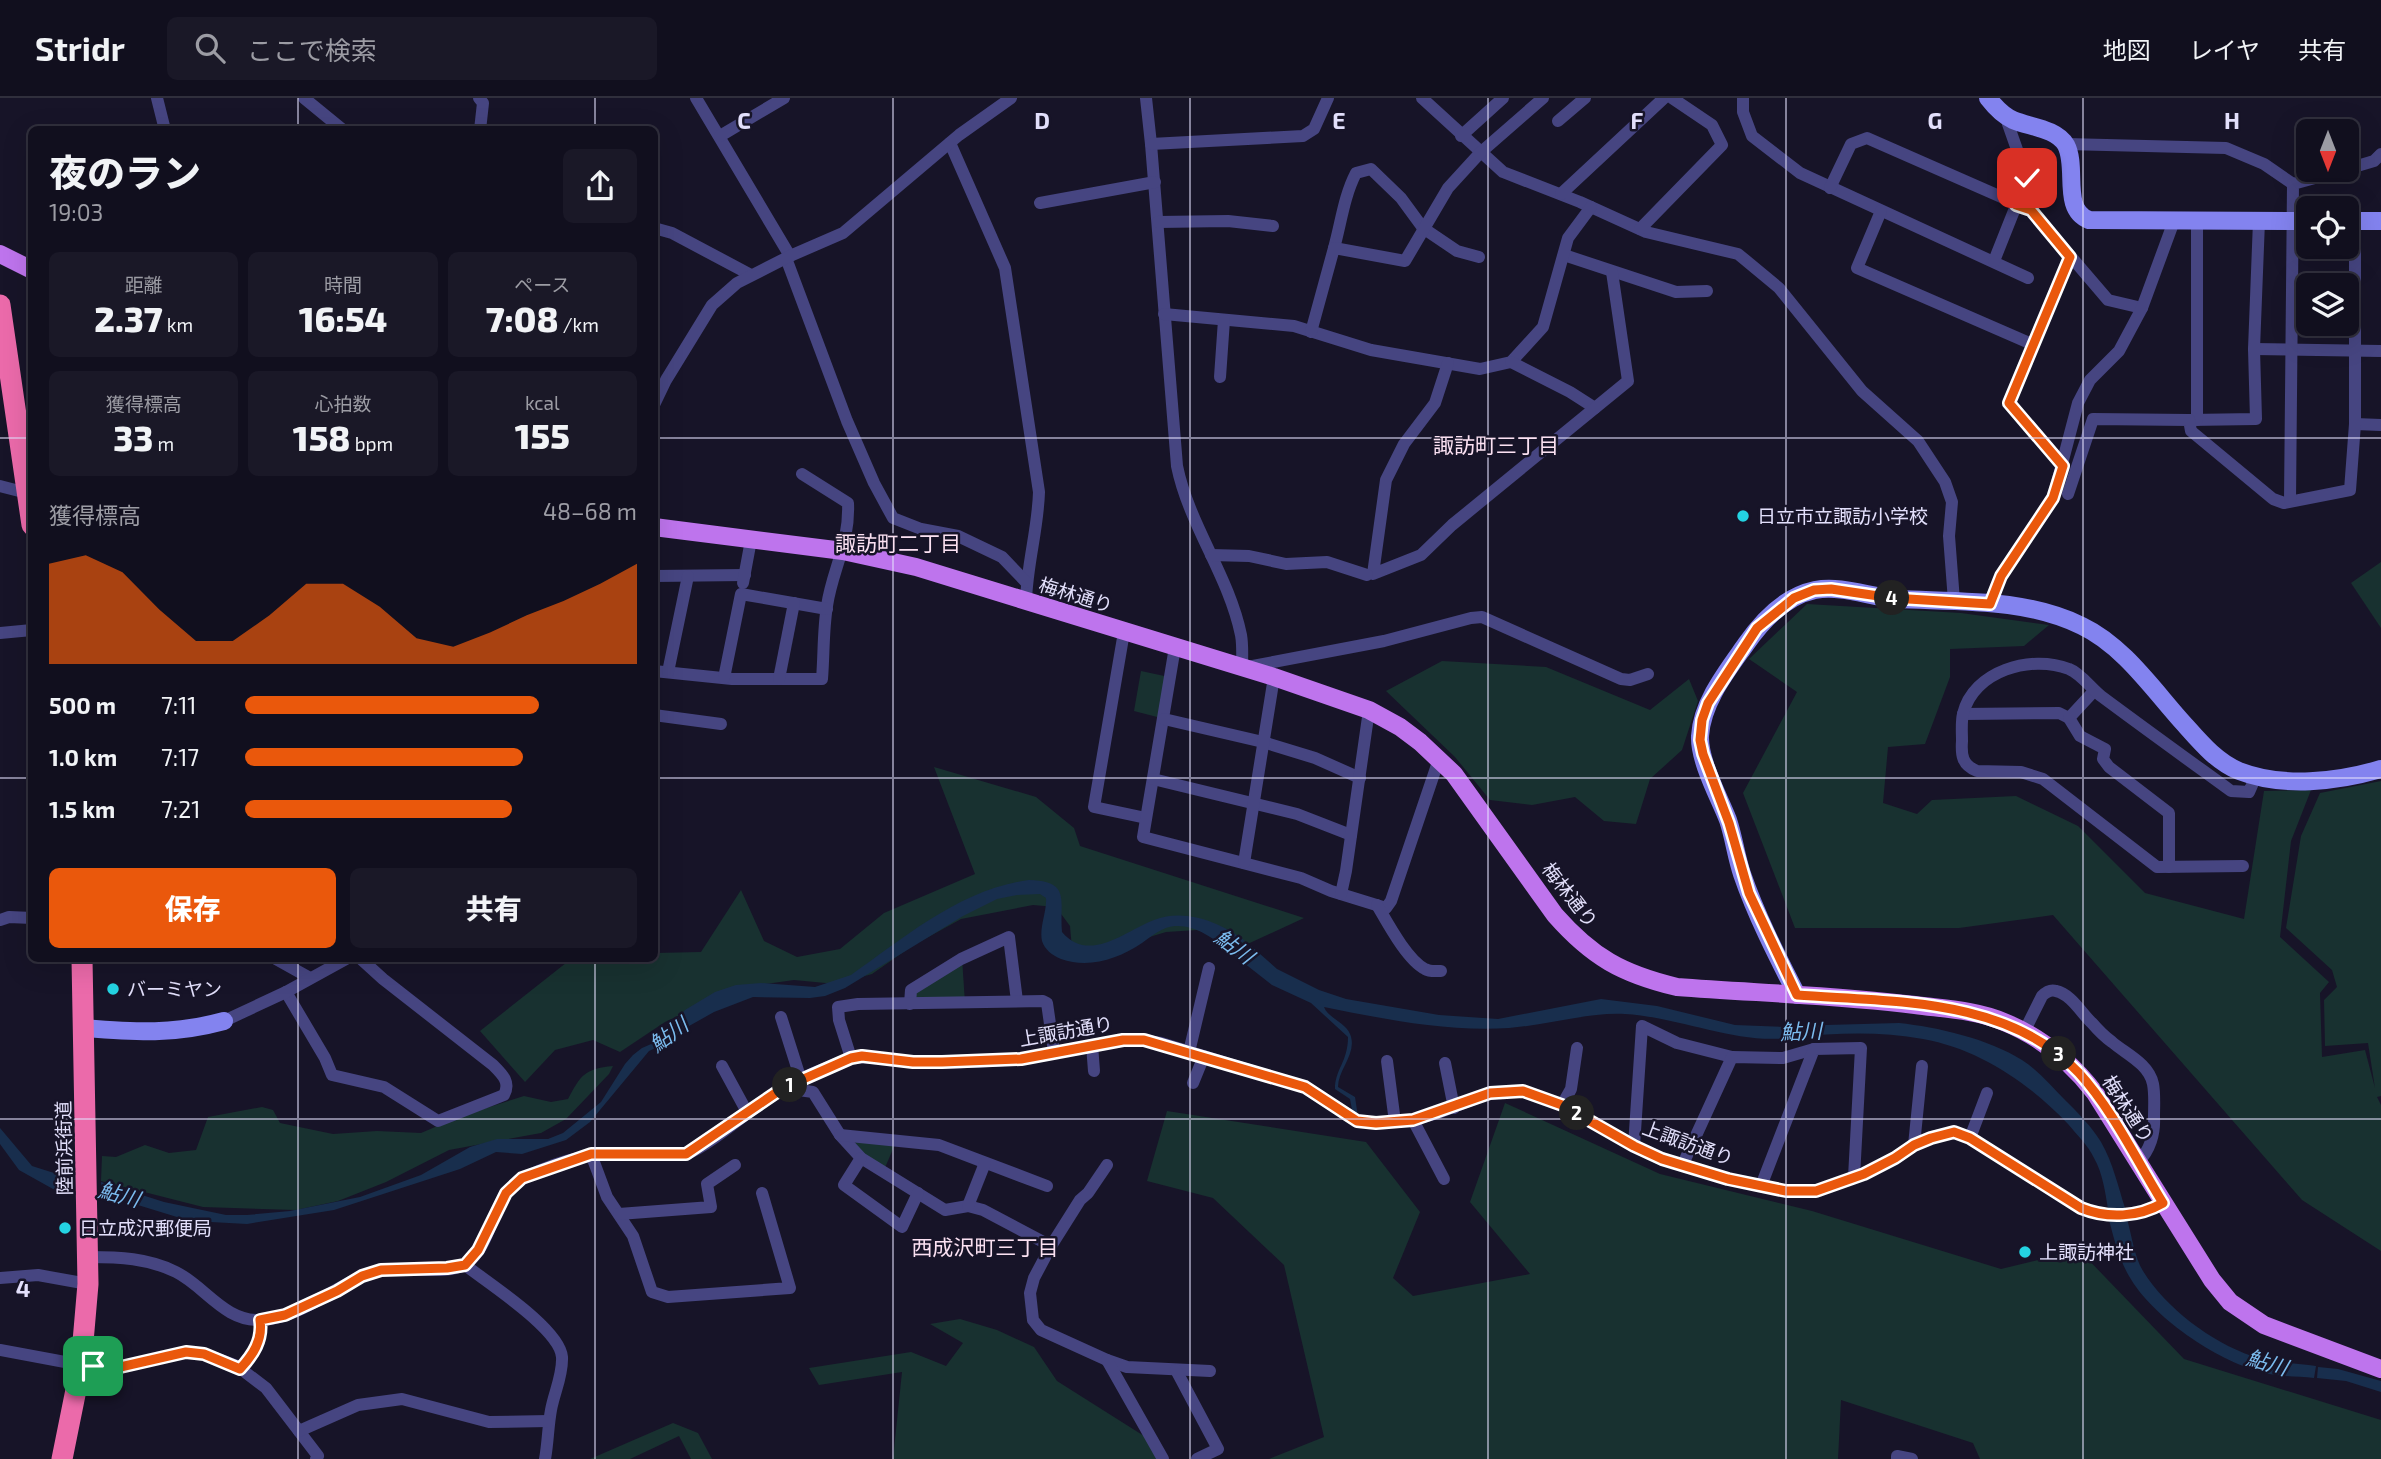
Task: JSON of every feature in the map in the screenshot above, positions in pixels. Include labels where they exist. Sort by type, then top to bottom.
[{"type":"highway","points":[[0,305],[28,499]]},
{"type":"highway","name":"陸前浜街道","points":[[62,1459],[81,1365],[88,1284],[82,962]]},
{"type":"main road","points":[[0,254],[28,268]]},
{"type":"main road","name":"梅林通り","points":[[658,528],[843,551],[916,567],[1274,677],[1369,710],[1400,727],[1439,759],[1471,796],[1555,915],[1585,947],[1647,980],[1677,987],[1892,1002],[1972,1012],[2004,1022],[2043,1042],[2080,1073],[2102,1103],[2212,1280],[2230,1302],[2245,1314],[2283,1333],[2381,1369]]},
{"type":"street","points":[[157,98],[164,126]]},
{"type":"street","points":[[304,98],[338,126]]},
{"type":"street","points":[[479,98],[482,103],[480,126]]},
{"type":"street","points":[[696,98],[788,257],[847,421],[874,483],[893,518],[921,529],[958,536],[1002,557],[1026,582]]},
{"type":"street","points":[[720,136],[784,98]]},
{"type":"street","points":[[660,378],[712,305],[737,283],[844,233],[950,143],[1010,98]]},
{"type":"street","points":[[1146,98],[1178,473],[1190,509],[1235,612],[1242,638],[1242,668],[1384,641],[1471,618],[1482,618],[1621,679],[1630,680],[1648,674]]},
{"type":"street","points":[[1151,144],[1303,136],[1314,130],[1328,98]]},
{"type":"street","points":[[1422,98],[1503,172],[1640,229],[1738,254],[1779,288],[1862,391],[1918,441],[1945,482],[1952,502],[1949,536],[1954,601]]},
{"type":"street","points":[[1461,136],[1503,98]]},
{"type":"street","points":[[1334,248],[1405,261],[1448,188],[1480,153],[1543,98]]},
{"type":"street","points":[[1558,121],[1585,98]]},
{"type":"street","points":[[1560,194],[1664,98]]},
{"type":"street","points":[[1640,229],[1722,145],[1712,125],[1672,98]]},
{"type":"street","points":[[1743,98],[1743,112],[1752,136],[1800,173],[2028,278]]},
{"type":"street","points":[[1988,98],[2010,119],[2053,133],[2066,144],[2226,148],[2264,164],[2293,184],[2296,198]]},
{"type":"street","points":[[1994,261],[2027,178],[2008,124],[2010,119]]},
{"type":"street","points":[[1830,188],[1851,144],[1867,138],[2031,210],[2108,300],[2143,308]]},
{"type":"street","points":[[950,143],[1005,268],[1039,492],[1039,513],[1026,582],[1026,601]]},
{"type":"street","points":[[2066,144],[2074,204],[2082,217],[2089,220],[2296,221]]},
{"type":"street","points":[[2359,165],[2374,161],[2381,154]]},
{"type":"street","points":[[1311,332],[1345,207],[1346,191],[1356,173],[1371,169],[1401,198],[1423,228],[1457,251],[1479,257]]},
{"type":"street","points":[[1040,203],[1154,182]]},
{"type":"street","points":[[2293,184],[2300,182]]},
{"type":"street","points":[[1164,314],[1294,326],[1371,350],[1480,369],[1511,362],[1543,327],[1568,238],[1591,207]]},
{"type":"street","points":[[1881,211],[1857,268],[2034,345]]},
{"type":"street","points":[[1990,604],[2001,576],[2053,498],[2078,403],[2090,380],[2119,351],[2143,308],[2174,220]]},
{"type":"street","points":[[2197,220],[2191,431],[2273,499],[2284,503],[2350,490],[2355,424],[2352,259]]},
{"type":"street","points":[[2359,221],[2381,220]]},
{"type":"street","points":[[1158,222],[1228,221],[1273,226]]},
{"type":"street","points":[[2067,494],[2093,419],[2256,419],[2254,349],[2259,221]]},
{"type":"street","points":[[658,229],[672,233],[751,275]]},
{"type":"street","points":[[1564,255],[1676,292],[1707,291]]},
{"type":"street","points":[[2063,466],[2009,403],[2070,257]]},
{"type":"street","points":[[2290,501],[2291,350],[2298,259]]},
{"type":"street","points":[[1448,363],[1435,403],[1404,444],[1386,480],[1373,574],[1421,555],[1452,525],[1628,381],[1612,272]]},
{"type":"street","points":[[1220,377],[1224,320]]},
{"type":"street","points":[[2254,349],[2381,351]]},
{"type":"street","points":[[1511,362],[1595,408]]},
{"type":"street","points":[[2355,424],[2381,425]]},
{"type":"street","points":[[658,671],[724,678],[822,679],[827,609],[849,521],[848,503],[802,474]]},
{"type":"street","points":[[0,486],[27,493]]},
{"type":"street","points":[[724,678],[751,540]]},
{"type":"street","points":[[1211,555],[1249,556],[1286,564],[1327,562],[1367,575]]},
{"type":"street","points":[[658,576],[745,575]]},
{"type":"street","points":[[668,672],[688,576]]},
{"type":"street","points":[[1797,995],[1749,893],[1729,823],[1700,740],[1702,720],[1708,703],[1757,628],[1794,598],[1814,590],[1831,589],[1892,598],[1990,604],[2037,610],[2062,617],[2085,627],[2122,656],[2198,741],[2219,760],[2239,771],[2286,782],[2381,769]]},
{"type":"street","points":[[741,594],[827,609]]},
{"type":"street","points":[[779,679],[794,603]]},
{"type":"street","points":[[0,633],[28,630]]},
{"type":"street","points":[[1124,632],[1094,807],[1146,818]]},
{"type":"street","points":[[1175,648],[1143,837],[1301,878],[1385,908],[1391,901],[1439,759]]},
{"type":"street","points":[[2243,866],[2157,867],[2043,779],[2021,772],[1977,771],[1971,768],[1966,764],[1961,751],[1963,714],[1971,694],[1986,679],[2004,669],[2046,664],[2070,669],[2094,691],[2231,791],[2249,792],[2256,776]]},
{"type":"street","points":[[1244,863],[1274,677]]},
{"type":"street","points":[[2069,718],[2094,691]]},
{"type":"street","points":[[1341,894],[1369,710]]},
{"type":"street","points":[[1963,714],[2059,713],[2069,718],[2080,736],[2105,749],[2103,759],[2109,767],[2169,813],[2169,867]]},
{"type":"street","points":[[658,716],[721,724]]},
{"type":"street","points":[[1164,719],[1263,742],[1315,758],[1360,778]]},
{"type":"street","points":[[1153,779],[1297,814],[1351,835]]},
{"type":"street","points":[[1377,905],[1413,960],[1422,968],[1441,971]]},
{"type":"street","points":[[0,920],[9,917],[28,918]]},
{"type":"street","points":[[910,1004],[911,990],[961,959],[1009,937],[1017,1001]]},
{"type":"street","points":[[281,962],[310,978]]},
{"type":"street","points":[[84,1028],[169,1032],[198,1028],[225,1021],[340,962]]},
{"type":"street","points":[[286,992],[332,1075],[384,1087],[438,1121],[504,1096],[507,1083],[493,1065],[364,962]]},
{"type":"street","points":[[1189,1052],[1209,968]]},
{"type":"street","points":[[2024,1032],[2042,996],[2046,991],[2054,990],[2084,1013],[2112,1043],[2138,1061],[2153,1084],[2154,1125],[2149,1146],[2138,1161]]},
{"type":"street","points":[[851,1058],[839,1020],[838,1007],[858,1004],[1034,1000],[1047,1003],[1054,1052]]},
{"type":"street","points":[[781,1017],[801,1080]]},
{"type":"street","points":[[1634,1146],[1642,1026],[1677,1043],[1732,1057],[1783,1058],[1814,1049],[1861,1048],[1854,1177]]},
{"type":"street","name":"上諏訪通り","points":[[465,1265],[478,1250],[499,1204],[514,1185],[533,1174],[591,1154],[686,1154],[783,1088],[851,1058],[862,1056],[913,1062],[1021,1059],[1123,1040],[1144,1040],[1305,1087],[1357,1121],[1413,1120],[1454,1108],[1490,1093],[1523,1091],[1562,1105],[1662,1159],[1728,1179],[1786,1191],[1816,1191],[1880,1166],[1914,1145],[1954,1132],[1970,1138]]},
{"type":"street","points":[[1092,1045],[1094,1071]]},
{"type":"street","points":[[1562,1105],[1571,1089],[1577,1048]]},
{"type":"street","points":[[1761,1186],[1814,1049]]},
{"type":"street","points":[[1192,1083],[1204,1056]]},
{"type":"street","points":[[1683,1164],[1732,1057]]},
{"type":"street","points":[[1387,1061],[1395,1122]]},
{"type":"street","points":[[1445,1063],[1454,1108]]},
{"type":"street","points":[[722,1066],[747,1112]]},
{"type":"street","points":[[1914,1145],[1922,1066]]},
{"type":"street","points":[[783,1088],[813,1092],[840,1135],[862,1157],[945,1210],[968,1206],[983,1210],[1051,1246]]},
{"type":"street","points":[[1987,1093],[1970,1138],[2081,1208],[2105,1215],[2131,1214],[2151,1210],[2163,1203]]},
{"type":"street","points":[[1413,1120],[1444,1180]]},
{"type":"street","points":[[840,1135],[939,1145],[1047,1186]]},
{"type":"street","points":[[591,1154],[607,1197],[633,1236],[652,1292],[668,1297],[790,1288],[762,1193]]},
{"type":"street","points":[[862,1157],[844,1185],[902,1227],[918,1193]]},
{"type":"street","points":[[968,1206],[985,1163]]},
{"type":"street","points":[[619,1214],[711,1207],[707,1184],[735,1165]]},
{"type":"street","points":[[1107,1165],[1080,1200],[1034,1278],[1030,1293],[1033,1321],[1041,1330],[1128,1367],[1210,1371]]},
{"type":"street","points":[[88,1257],[135,1259],[176,1272],[228,1312],[249,1320],[285,1315],[362,1276],[381,1270],[465,1265],[543,1325],[560,1347],[560,1374],[549,1421],[545,1459]]},
{"type":"street","points":[[0,1278],[38,1275],[88,1284]]},
{"type":"street","points":[[240,1369],[252,1356],[261,1329],[260,1320]]},
{"type":"street","points":[[0,1350],[81,1365],[116,1368],[186,1352],[204,1354],[240,1369],[267,1388],[318,1455],[316,1459]]},
{"type":"street","points":[[1107,1360],[1163,1459]]},
{"type":"street","points":[[1176,1370],[1217,1449],[1197,1459]]},
{"type":"street","points":[[299,1431],[358,1405],[402,1399],[489,1422],[549,1421]]},
{"type":"street","points":[[1896,1459],[1897,1456],[1912,1459]]},
{"type":"green space","points":[[2381,562],[2381,628],[2351,583]]},
{"type":"green space","points":[[1807,604],[1961,613],[2049,625],[2024,646],[1950,649],[1950,677],[1925,744],[1888,747],[1883,803],[1917,814],[1932,800],[2016,796],[2078,826],[2145,893],[2244,919],[2264,791],[2311,790],[2291,841],[2280,937],[2329,982],[2320,993],[2322,1057],[2365,1050],[2375,1088],[2368,1043],[2325,1046],[2324,1000],[2337,987],[2332,970],[2286,928],[2301,836],[2320,793],[2381,781],[2381,1096],[2377,1097],[2381,1105],[2381,1251],[2302,1200],[2053,915],[1959,928],[1795,928],[1743,793],[1797,692],[1749,659]]},
{"type":"green space","points":[[1442,661],[1546,667],[1650,710],[1689,679],[1698,701],[1682,750],[1650,779],[1636,824],[1604,821],[1575,797],[1532,805],[1490,800],[1455,757],[1386,691]]},
{"type":"green space","points":[[1141,671],[1169,677],[1161,718],[1134,711]]},
{"type":"green space","points":[[934,767],[1036,797],[1074,828],[1080,846],[1304,918],[1241,947],[1221,937],[1197,930],[1166,932],[1133,942],[1072,949],[1070,926],[1056,907],[1033,905],[961,919],[912,946],[872,974],[836,984],[794,980],[738,988],[665,1022],[620,1052],[593,1040],[555,1050],[525,1082],[480,1031],[567,962],[658,962],[658,953],[701,952],[741,890],[764,941],[797,957],[840,949],[884,913],[975,874]]},
{"type":"green space","points":[[962,958],[965,1003],[910,1004],[911,990]]},
{"type":"green space","points":[[613,1066],[609,1074],[566,1119],[541,1133],[449,1150],[386,1182],[338,1201],[296,1210],[203,1207],[101,1181],[102,1156],[116,1157],[145,1145],[169,1153],[196,1150],[208,1117],[262,1107],[273,1110],[280,1123],[333,1134],[377,1131],[421,1133],[461,1116],[524,1096],[551,1102],[568,1099],[576,1084],[589,1071]]},
{"type":"green space","points":[[1505,1103],[1660,1174],[1812,1211],[2001,1269],[2079,1250],[2184,1359],[2381,1420],[2381,1459],[1980,1459],[1973,1443],[1841,1400],[1838,1459],[1269,1459],[1324,1437],[1284,1265],[1213,1198],[1147,1181],[1167,1111],[1366,1142],[1420,1212],[1393,1278],[1413,1296],[1530,1274],[1470,1202]]},
{"type":"green space","points":[[840,1135],[896,1142],[884,1170]]},
{"type":"green space","points":[[960,1319],[997,1330],[1034,1347],[1057,1381],[1144,1436],[1158,1459],[893,1459],[902,1372],[819,1385],[809,1368],[911,1352],[946,1366],[963,1343],[930,1324]]},
{"type":"green space","points":[[673,1423],[698,1433],[712,1459],[691,1459],[679,1436],[630,1459],[590,1459]]},
{"type":"water","name":"鮎川","points":[[1029,880],[1043,881],[1058,889],[1062,902],[1062,932],[1073,941],[1084,945],[1107,942],[1154,920],[1178,916],[1190,916],[1213,923],[1245,941],[1227,950],[1197,930],[1175,926],[1161,930],[1133,949],[1113,958],[1093,963],[1072,962],[1052,954],[1042,941],[1046,898],[1040,894],[997,899],[963,916],[845,988],[825,996],[753,997],[714,1012],[682,1030],[673,1040],[649,1051],[590,1122],[566,1140],[522,1154],[496,1152],[460,1169],[334,1210],[247,1224],[190,1221],[102,1194],[101,1182],[164,1202],[226,1215],[290,1211],[360,1197],[421,1175],[470,1147],[497,1139],[548,1139],[563,1133],[601,1102],[633,1055],[658,1041],[685,1010],[715,992],[736,985],[761,983],[815,987],[851,975],[957,904],[1004,885]]},
{"type":"water","points":[[1251,946],[1277,969],[1319,990],[1346,999],[1439,1015],[1498,1019],[1601,999],[1657,1006],[1735,1025],[1784,1027],[1788,1038],[1768,1039],[1727,1034],[1625,1014],[1486,1029],[1416,1024],[1324,1007],[1350,1034],[1352,1048],[1338,1087],[1355,1097],[1358,1117],[1353,1115],[1350,1099],[1335,1089],[1348,1037],[1311,1003],[1272,985],[1235,956]]},
{"type":"water","name":"鮎川","points":[[1899,1023],[1979,1040],[2009,1053],[2034,1069],[2097,1136],[2112,1166],[2125,1208],[2108,1209],[2097,1164],[2089,1149],[2068,1124],[2020,1082],[1983,1059],[1944,1044],[1907,1036],[1826,1034],[1794,1037],[1790,1026]]},
{"type":"water","points":[[0,1128],[32,1166],[73,1179],[73,1192],[53,1189],[19,1170],[0,1144]]},
{"type":"water","name":"鮎川","points":[[2127,1219],[2143,1271],[2164,1298],[2191,1322],[2221,1342],[2252,1356],[2316,1366],[2314,1378],[2274,1375],[2243,1366],[2206,1347],[2169,1321],[2139,1291],[2122,1263],[2109,1220]]},
{"type":"water","points":[[2318,1367],[2338,1369],[2381,1381],[2381,1392],[2346,1381],[2317,1378]]},
{"type":"place","name":"日立市立諏訪小学校","points":[[1743,516]]},
{"type":"place","name":"バーミヤン","points":[[113,989]]},
{"type":"place","name":"日立成沢郵便局","points":[[65,1228]]},
{"type":"place","name":"上諏訪神社","points":[[2025,1252]]},
{"type":"district","name":"諏訪町三丁目","points":[[1496,446]]},
{"type":"district","name":"諏訪町二丁目","points":[[898,544]]},
{"type":"district","name":"西成沢町三丁目","points":[[985,1248]]},
{"type":"route","points":[[93,1366],[116,1368],[186,1352],[204,1354],[240,1369],[252,1356],[261,1329],[260,1320],[273,1319],[302,1308],[362,1276],[381,1270],[465,1265],[478,1250],[506,1193],[522,1178],[591,1154],[686,1154],[783,1088],[828,1067],[862,1056],[913,1062],[1021,1059],[1123,1040],[1144,1040],[1305,1087],[1357,1121],[1376,1123],[1413,1120],[1454,1108],[1490,1093],[1523,1091],[1562,1105],[1662,1159],[1728,1179],[1786,1191],[1816,1191],[1864,1174],[1914,1145],[1954,1132],[1970,1138],[2093,1213],[2142,1213],[2163,1203],[2095,1093],[2080,1073],[2043,1042],[2004,1022],[1972,1012],[1892,1002],[1797,995],[1749,893],[1729,823],[1710,776],[1700,740],[1702,720],[1708,703],[1738,656],[1757,628],[1794,598],[1814,590],[1831,589],[1892,598],[1990,604],[2001,576],[2053,498],[2063,466],[2009,403],[2070,257],[2031,210],[2016,205],[2027,178]]}]
